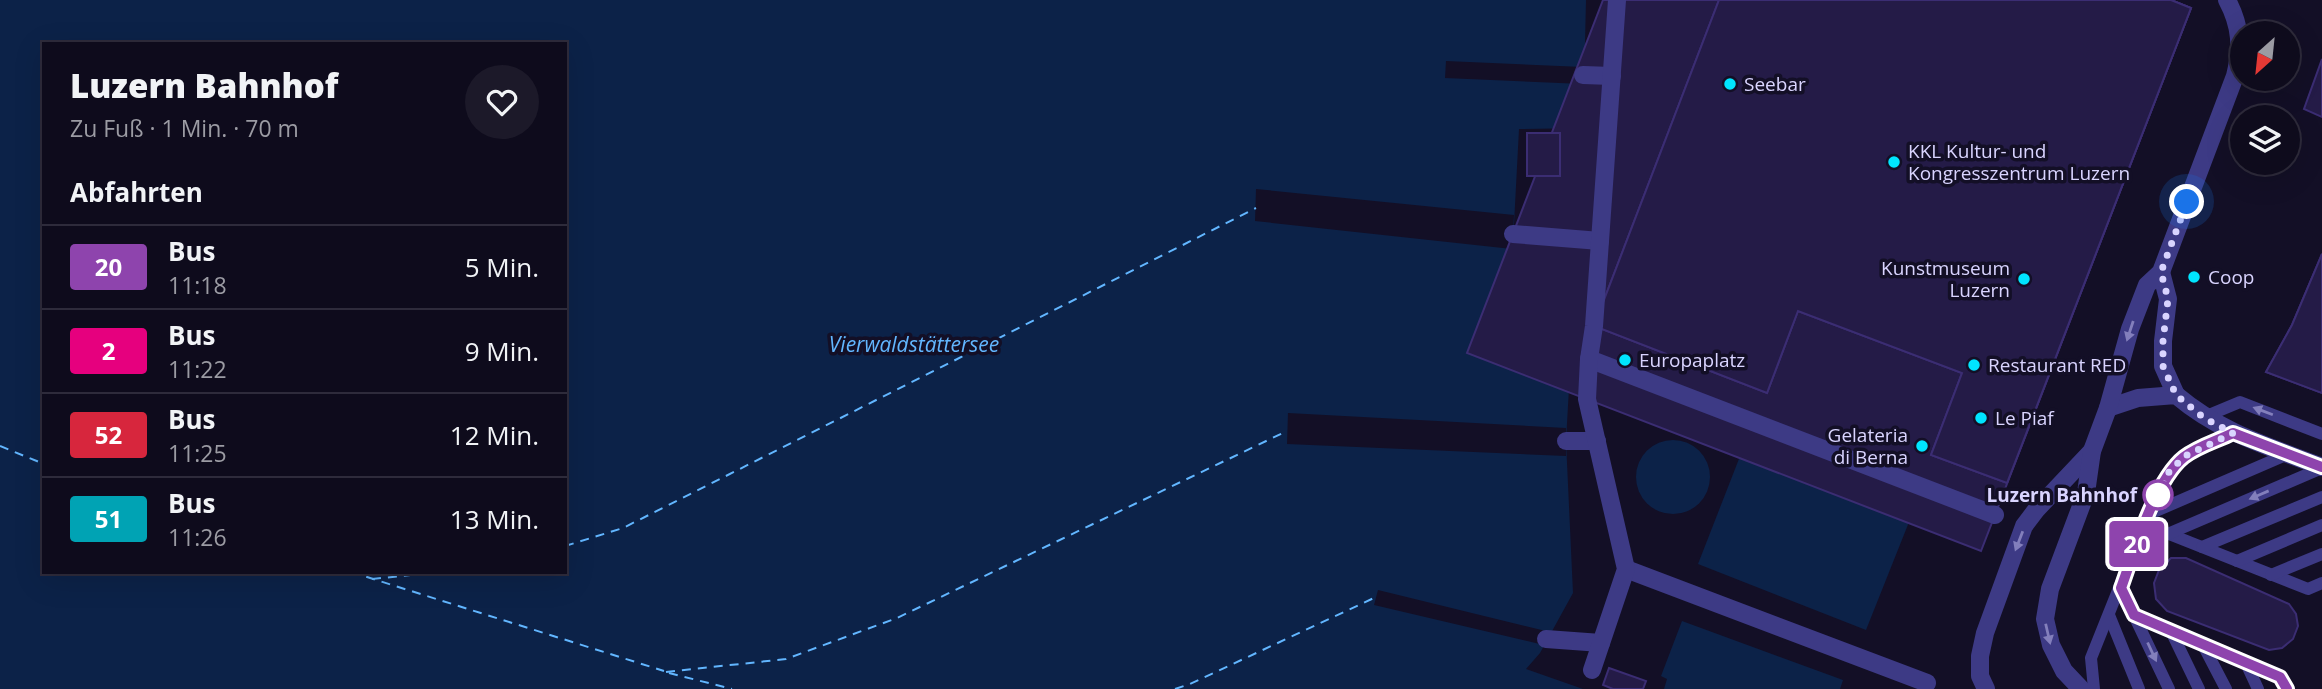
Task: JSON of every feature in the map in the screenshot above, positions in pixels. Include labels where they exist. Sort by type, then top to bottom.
[{"type":"street","points":[[1592,670],[1626,569],[1587,398],[1617,0]]},
{"type":"street","points":[[2081,689],[2064,671],[2051,645],[2045,619],[2050,589],[2086,493],[2092,451],[2108,408],[2130,329],[2147,285],[2161,272],[2235,76],[2240,55],[2238,21],[2227,0]]},
{"type":"street","points":[[1583,75],[1612,76]]},
{"type":"street","points":[[1513,234],[1600,241]]},
{"type":"street","points":[[2161,272],[2168,299],[2163,366],[2176,395],[2204,418],[2233,433],[2322,467]]},
{"type":"street","points":[[1589,359],[1995,515]]},
{"type":"street","points":[[2108,408],[2138,398],[2176,395]]},
{"type":"street","points":[[1566,441],[1597,441]]},
{"type":"street","points":[[1986,689],[1980,676],[1980,656],[1985,632],[2025,526],[2036,510],[2092,451]]},
{"type":"street","points":[[1626,569],[1927,683]]},
{"type":"street","points":[[1546,639],[1601,643]]},
{"type":"lane","points":[[2204,418],[2240,402],[2322,434]]},
{"type":"lane","points":[[2094,689],[2091,658],[2149,514],[2169,472],[2185,456],[2233,433]]},
{"type":"lane","points":[[2149,514],[2288,454]]},
{"type":"lane","points":[[2135,548],[2322,467]]},
{"type":"lane","points":[[2202,547],[2322,497]]},
{"type":"lane","points":[[2237,561],[2322,525]]},
{"type":"lane","points":[[2169,534],[2308,589],[2322,583]]},
{"type":"lane","points":[[2271,575],[2322,554]]},
{"type":"lane","points":[[2121,588],[2169,689]]},
{"type":"lane","points":[[2109,615],[2139,689]]},
{"type":"lane","points":[[2134,615],[2280,677],[2287,689]]},
{"type":"lane","points":[[2170,629],[2199,689]]},
{"type":"lane","points":[[2202,643],[2226,689]]},
{"type":"lane","points":[[2245,661],[2258,689]]},
{"type":"water","name":"Vierwaldstättersee","points":[[0,0],[1586,0],[1583,128],[1519,129],[1512,262],[1576,265],[1566,441],[1573,593],[1540,653],[1526,669],[1583,689],[0,689]]},
{"type":"water","points":[[1673,440],[1687,443],[1699,451],[1707,463],[1710,477],[1707,491],[1699,503],[1687,511],[1673,514],[1659,511],[1647,503],[1639,491],[1636,477],[1639,463],[1647,451],[1659,443]]},
{"type":"water","points":[[1744,446],[1913,512],[1866,630],[1698,564]]},
{"type":"water","points":[[1682,621],[1843,680],[1840,689],[1664,689],[1667,679],[1661,676]]},
{"type":"pier","points":[[1446,61],[1583,67],[1583,84],[1445,78]]},
{"type":"pier","points":[[1256,189],[1514,215],[1512,249],[1255,221]]},
{"type":"pier","points":[[1288,413],[1566,428],[1566,456],[1287,444]]},
{"type":"pier","points":[[1378,590],[1550,632],[1544,645],[1374,605]]},
{"type":"building","name":"KKL Kultur- und Kongresszentrum Luzern","points":[[1603,0],[2171,0],[2191,8],[1981,551],[1467,353]]},
{"type":"building","name":"KKL Kultur- und Kongresszentrum Luzern","points":[[1719,0],[2171,0],[2191,8],[2007,483],[1931,455],[1962,373],[1798,311],[1767,393],[1594,326]]},
{"type":"building","name":"KKL Kultur- und Kongresszentrum Luzern","points":[[1719,0],[2171,0],[2191,8],[2007,483],[1931,455],[1962,373],[1798,311],[1767,393],[1594,326]]},
{"type":"building","points":[[2322,59],[2322,117],[2304,109]]},
{"type":"building","points":[[1527,133],[1560,133],[1560,176],[1527,176]]},
{"type":"building","points":[[2322,254],[2322,329],[2307,324],[2287,374],[2322,388],[2322,393],[2266,372],[2292,325]]},
{"type":"building","points":[[2322,254],[2322,393],[2266,372],[2292,325]]},
{"type":"building","points":[[2171,558],[2186,558],[2289,604],[2296,614],[2298,626],[2293,639],[2282,648],[2269,650],[2167,611],[2156,599],[2154,583],[2159,570]]},
{"type":"building","points":[[1609,668],[1646,681],[1643,689],[1613,689],[1603,685]]},
{"type":"ferry route","points":[[567,545],[623,528],[1256,208]]},
{"type":"ferry route","points":[[666,672],[786,659],[897,618],[1287,431]]},
{"type":"ferry route","points":[[0,446],[42,463]]},
{"type":"ferry route","points":[[357,574],[664,671]]},
{"type":"ferry route","points":[[372,579],[421,574]]},
{"type":"ferry route","points":[[1175,689],[1376,597]]},
{"type":"ferry route","points":[[669,673],[732,689]]},
{"type":"bus line","name":"20","points":[[2287,689],[2280,677],[2134,615],[2121,588],[2135,548],[2169,472],[2185,456],[2233,433],[2322,467]]},
{"type":"place","name":"Seebar","points":[[1730,84]]},
{"type":"place","name":"KKL Kultur- und Kongresszentrum Luzern","points":[[1894,162]]},
{"type":"place","name":"Coop","points":[[2194,277]]},
{"type":"place","name":"Kunstmuseum Luzern","points":[[2024,279]]},
{"type":"place","name":"Europaplatz","points":[[1625,360]]},
{"type":"place","name":"Restaurant RED","points":[[1974,365]]},
{"type":"place","name":"Le Piaf","points":[[1981,418]]},
{"type":"place","name":"Gelateria di Berna","points":[[1922,446]]},
{"type":"place","name":"Luzern Bahnhof","points":[[2158,495]]},
{"type":"route","points":[[2158,495],[2169,472],[2185,456],[2233,433],[2204,418],[2176,395],[2163,366],[2168,299],[2161,272],[2187,202]]}]
